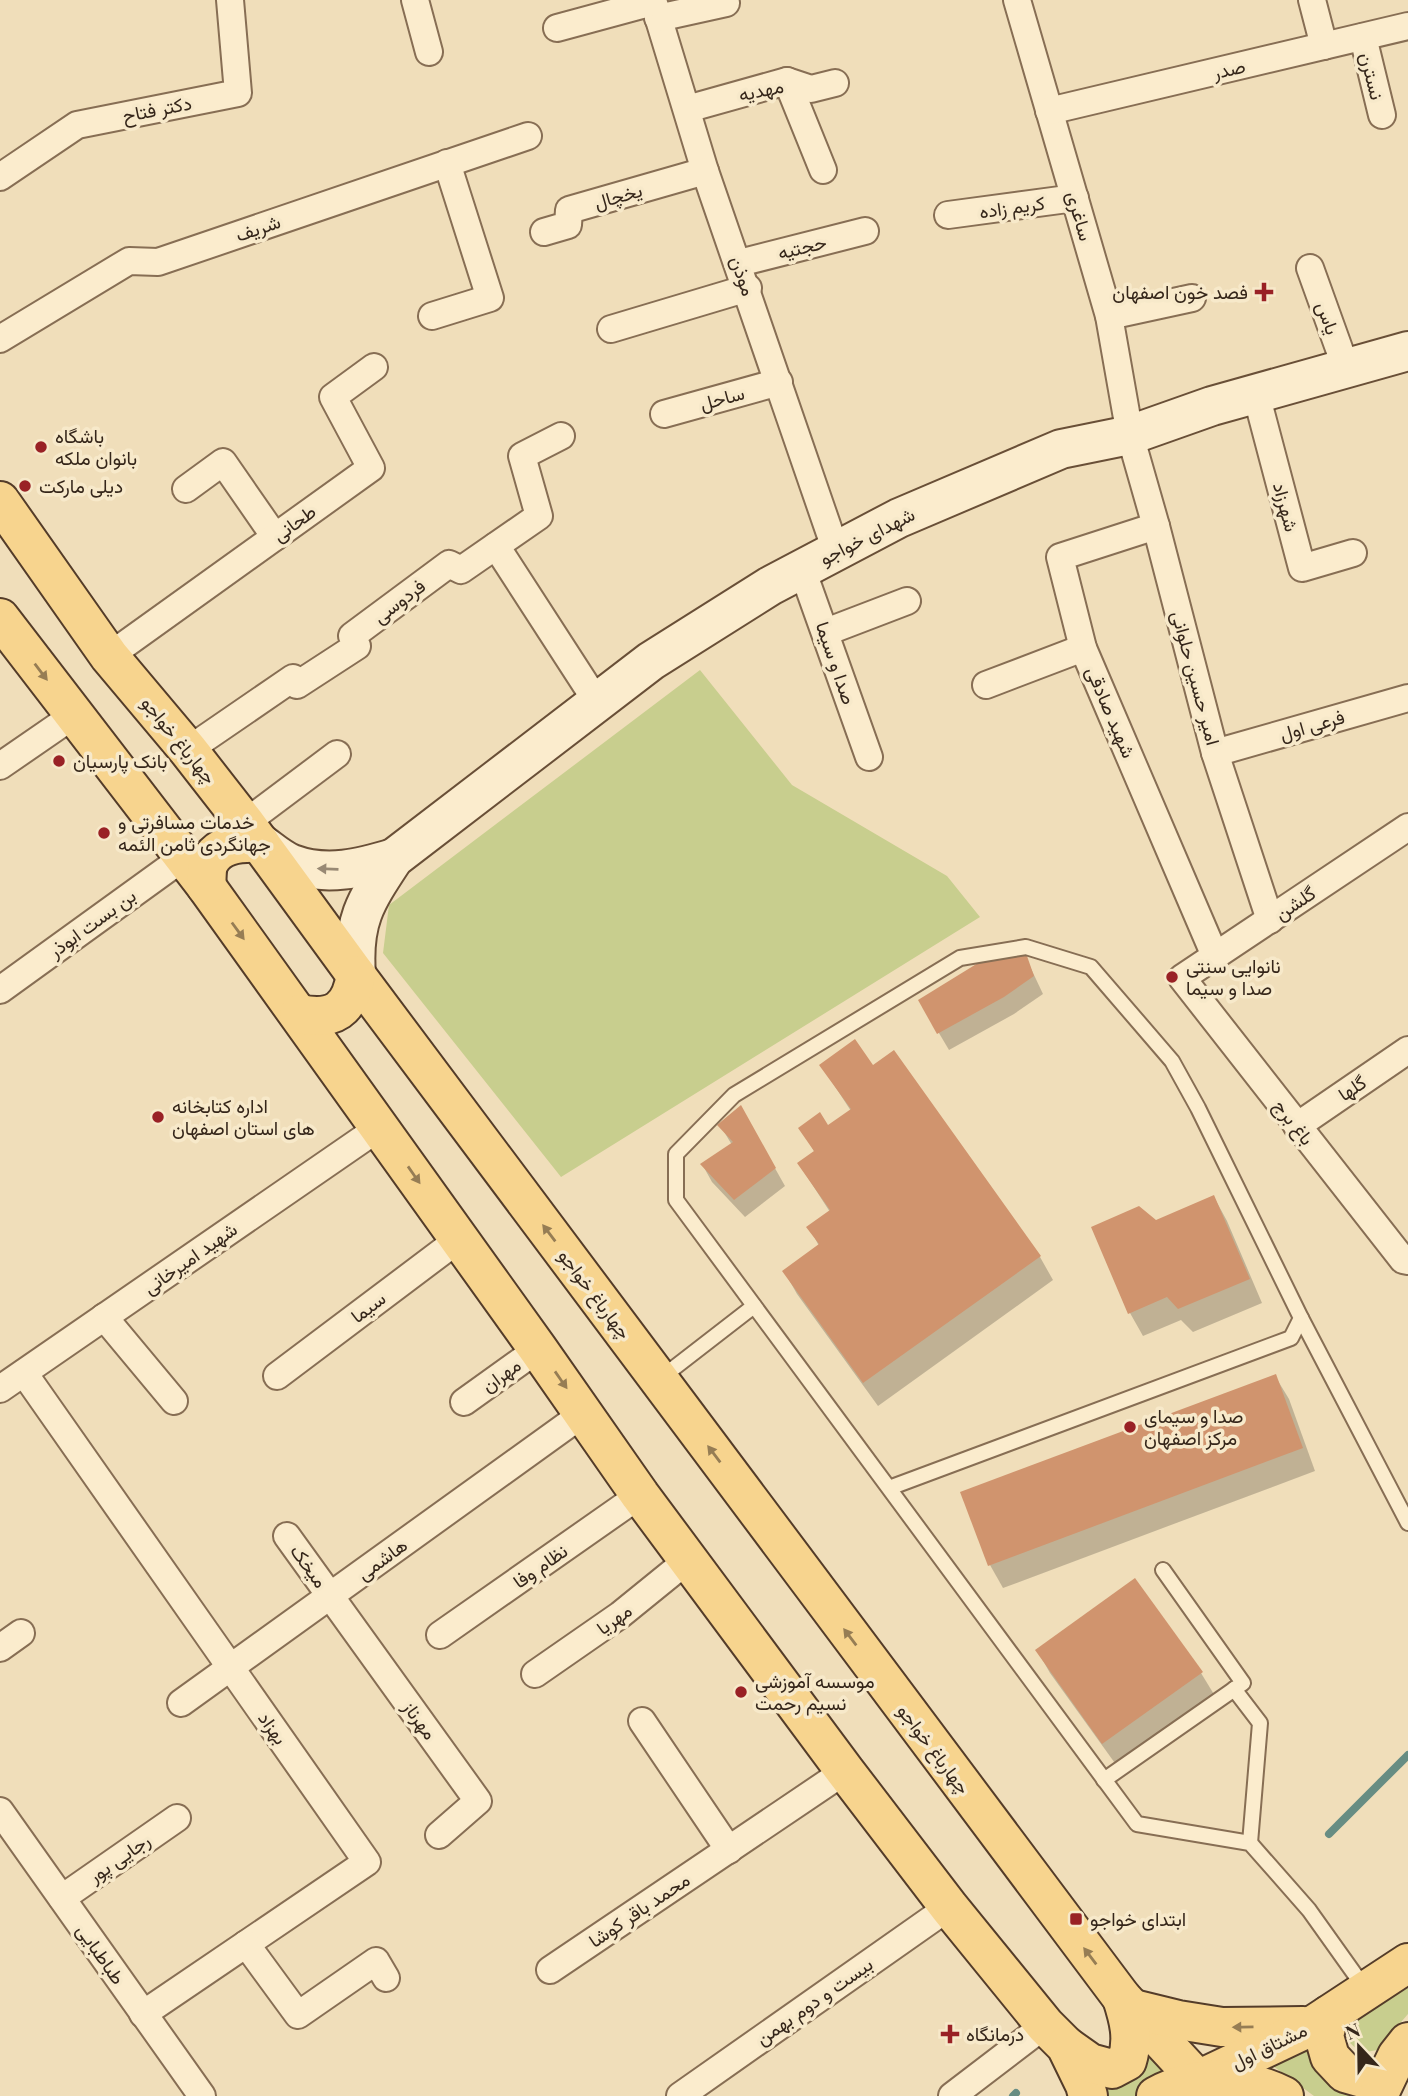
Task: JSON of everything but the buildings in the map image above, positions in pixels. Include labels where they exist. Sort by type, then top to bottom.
[{"type":"main road","name":"شهدای خواجو","points":[[394,858],[651,661],[770,586],[899,518],[1061,449],[1130,435],[1212,406],[1408,351]]},
{"type":"main road","name":"چهارباغ خواجو","points":[[0,501],[109,656],[188,750],[252,833],[1127,2003],[1199,2080]]},
{"type":"main road","points":[[0,618],[195,872],[640,1494],[845,1771],[949,1907],[1055,2036],[1085,2085],[1088,2096]]},
{"type":"main road","points":[[195,872],[222,849],[252,833],[291,864],[319,870],[355,870],[394,858]]},
{"type":"main road","points":[[299,1014],[320,1018],[340,1010],[352,996],[356,975],[354,946],[358,923],[368,897],[394,858]]},
{"type":"main road","name":"مشتاق اول","points":[[1199,2080],[1320,2020],[1408,1963]]},
{"type":"main road","points":[[1055,2036],[1090,2063],[1112,2069],[1127,2061],[1131,2047],[1127,2003],[1178,2020],[1222,2027],[1320,2020],[1330,2057],[1337,2065],[1345,2073],[1383,2085],[1397,2056],[1408,2042]]},
{"type":"main road","points":[[1156,2096],[1199,2080],[1231,2079],[1263,2086],[1284,2096]]},
{"type":"street","name":"دکتر فتاح","points":[[0,177],[77,125],[238,93],[230,0]]},
{"type":"street","points":[[415,0],[429,52]]},
{"type":"street","name":"ساغری","points":[[1017,0],[1109,316],[1130,435]]},
{"type":"street","points":[[1312,0],[1324,46]]},
{"type":"street","points":[[557,28],[655,6],[726,3]]},
{"type":"street","name":"موذن","points":[[655,6],[705,171],[748,288],[836,551]]},
{"type":"street","name":"صدر","points":[[1049,111],[1408,26]]},
{"type":"street","name":"نسترن","points":[[1363,37],[1382,115]]},
{"type":"street","points":[[787,81],[823,170]]},
{"type":"street","name":"مهدیه","points":[[687,108],[787,81],[811,89],[835,83]]},
{"type":"street","name":"شریف","points":[[0,339],[129,261],[158,262],[527,136]]},
{"type":"street","points":[[432,316],[490,298],[447,163]]},
{"type":"street","name":"یخچال","points":[[544,232],[568,225],[569,209],[705,171]]},
{"type":"street","name":"کریم زاده","points":[[948,215],[1075,198]]},
{"type":"street","name":"حجتیه","points":[[739,263],[865,230]]},
{"type":"street","name":"یاس","points":[[1310,268],[1346,368]]},
{"type":"street","points":[[611,328],[748,288]]},
{"type":"street","points":[[1109,316],[1192,298]]},
{"type":"street","name":"طحانی","points":[[109,656],[371,468],[332,397],[374,367]]},
{"type":"street","name":"ساحل","points":[[664,414],[779,382]]},
{"type":"street","name":"شهرزاد","points":[[1256,394],[1302,568],[1353,553]]},
{"type":"street","name":"امیر حسین حلوانی","points":[[1130,435],[1215,753],[1270,920]]},
{"type":"street","name":"فردوسی","points":[[188,750],[293,678],[297,685],[357,646],[352,636],[449,564],[461,570],[538,516],[522,456],[561,436]]},
{"type":"street","points":[[186,489],[223,462],[275,537]]},
{"type":"street","name":"شهید صادقی","points":[[1156,526],[1060,558],[1083,648],[1215,956]]},
{"type":"street","points":[[496,546],[597,702]]},
{"type":"street","name":"صدا و سیما","points":[[802,569],[869,757]]},
{"type":"street","points":[[826,632],[907,601]]},
{"type":"street","points":[[986,685],[1083,648]]},
{"type":"street","name":"فرعی اول","points":[[1215,753],[1408,698]]},
{"type":"street","points":[[0,766],[74,715]]},
{"type":"street","points":[[252,833],[337,754]]},
{"type":"street","name":"گلشن","points":[[1182,978],[1408,827]]},
{"type":"street","name":"بن بست ابوذر","points":[[0,990],[195,872]]},
{"type":"street","name":"باغ برج","points":[[1182,978],[1403,1260],[1408,1261]]},
{"type":"street","name":"گلها","points":[[1297,1126],[1408,1050]]},
{"type":"street","name":"شهید امیرخانی","points":[[0,1389],[380,1127]]},
{"type":"street","name":"سیما","points":[[277,1376],[459,1238]]},
{"type":"street","points":[[104,1317],[174,1401]]},
{"type":"street","name":"مهران","points":[[464,1402],[538,1349]]},
{"type":"street","name":"بهزاد","points":[[24,1373],[367,1862],[143,2014]]},
{"type":"street","name":"هاشمی","points":[[181,1703],[584,1413]]},
{"type":"street","name":"نظام وفا","points":[[440,1635],[640,1494]]},
{"type":"street","name":"میخک","points":[[287,1536],[331,1596]]},
{"type":"street","name":"مهریا","points":[[535,1674],[620,1615],[690,1559]]},
{"type":"street","name":"مهرناز","points":[[331,1596],[478,1801],[439,1835]]},
{"type":"street","points":[[642,1721],[729,1850]]},
{"type":"street","name":"محمد باقر کوشا","points":[[550,1970],[845,1771]]},
{"type":"street","name":"طباطبایی","points":[[0,1811],[202,2096]]},
{"type":"street","name":"رجایی پور","points":[[62,1898],[177,1818]]},
{"type":"street","name":"بیست و دوم بهمن","points":[[680,2096],[949,1907]]},
{"type":"street","points":[[246,1944],[298,2015],[376,1961],[386,1978]]},
{"type":"street","points":[[952,2096],[1055,2036]]},
{"type":"lane","points":[[1367,1991],[1309,1910],[1250,1843],[1137,1824],[676,1200],[676,1154],[734,1095],[960,958],[1026,947],[1091,967],[1172,1061],[1408,1523]]},
{"type":"lane","points":[[659,1379],[754,1306]]},
{"type":"lane","points":[[889,1488],[1291,1338],[1301,1318]]},
{"type":"lane","points":[[1104,1780],[1243,1683],[1163,1570]]},
{"type":"lane","points":[[1234,1689],[1260,1723],[1250,1843]]},
{"type":"green space","points":[[700,670],[792,785],[947,876],[980,917],[561,1177],[383,953],[389,905]]},
{"type":"green space","points":[[1408,1982],[1408,2014],[1377,2050],[1361,2053],[1349,2042],[1345,2021]]},
{"type":"green space","points":[[1314,2039],[1353,2085],[1348,2096],[1314,2096],[1273,2066]]},
{"type":"green space","points":[[1147,2040],[1183,2075],[1138,2096],[1096,2096]]},
{"type":"waterway","points":[[1329,1834],[1408,1755]]},
{"type":"waterway","points":[[1013,2096],[1016,2093]]},
{"type":"place","name":"فصد خون اصفهان","points":[[1264,292]]},
{"type":"place","name":"باشگاه بانوان ملکه","points":[[41,447]]},
{"type":"place","name":"دیلی مارکت","points":[[25,486]]},
{"type":"place","name":"بانک پارسیان","points":[[59,761]]},
{"type":"place","name":"خدمات مسافرتی و جهانگردی ثامن الئمه","points":[[104,833]]},
{"type":"place","name":"نانوایی سنتی صدا و سیما","points":[[1172,977]]},
{"type":"place","name":"اداره کتابخانه های استان اصفهان","points":[[158,1117]]},
{"type":"place","name":"صدا و سیمای مرکز اصفهان","points":[[1130,1427]]},
{"type":"place","name":"موسسه آموزشی نسیم رحمت","points":[[741,1692]]},
{"type":"place","name":"ابتدای خواجو","points":[[1076,1919]]},
{"type":"place","name":"درمانگاه","points":[[950,2034]]}]
